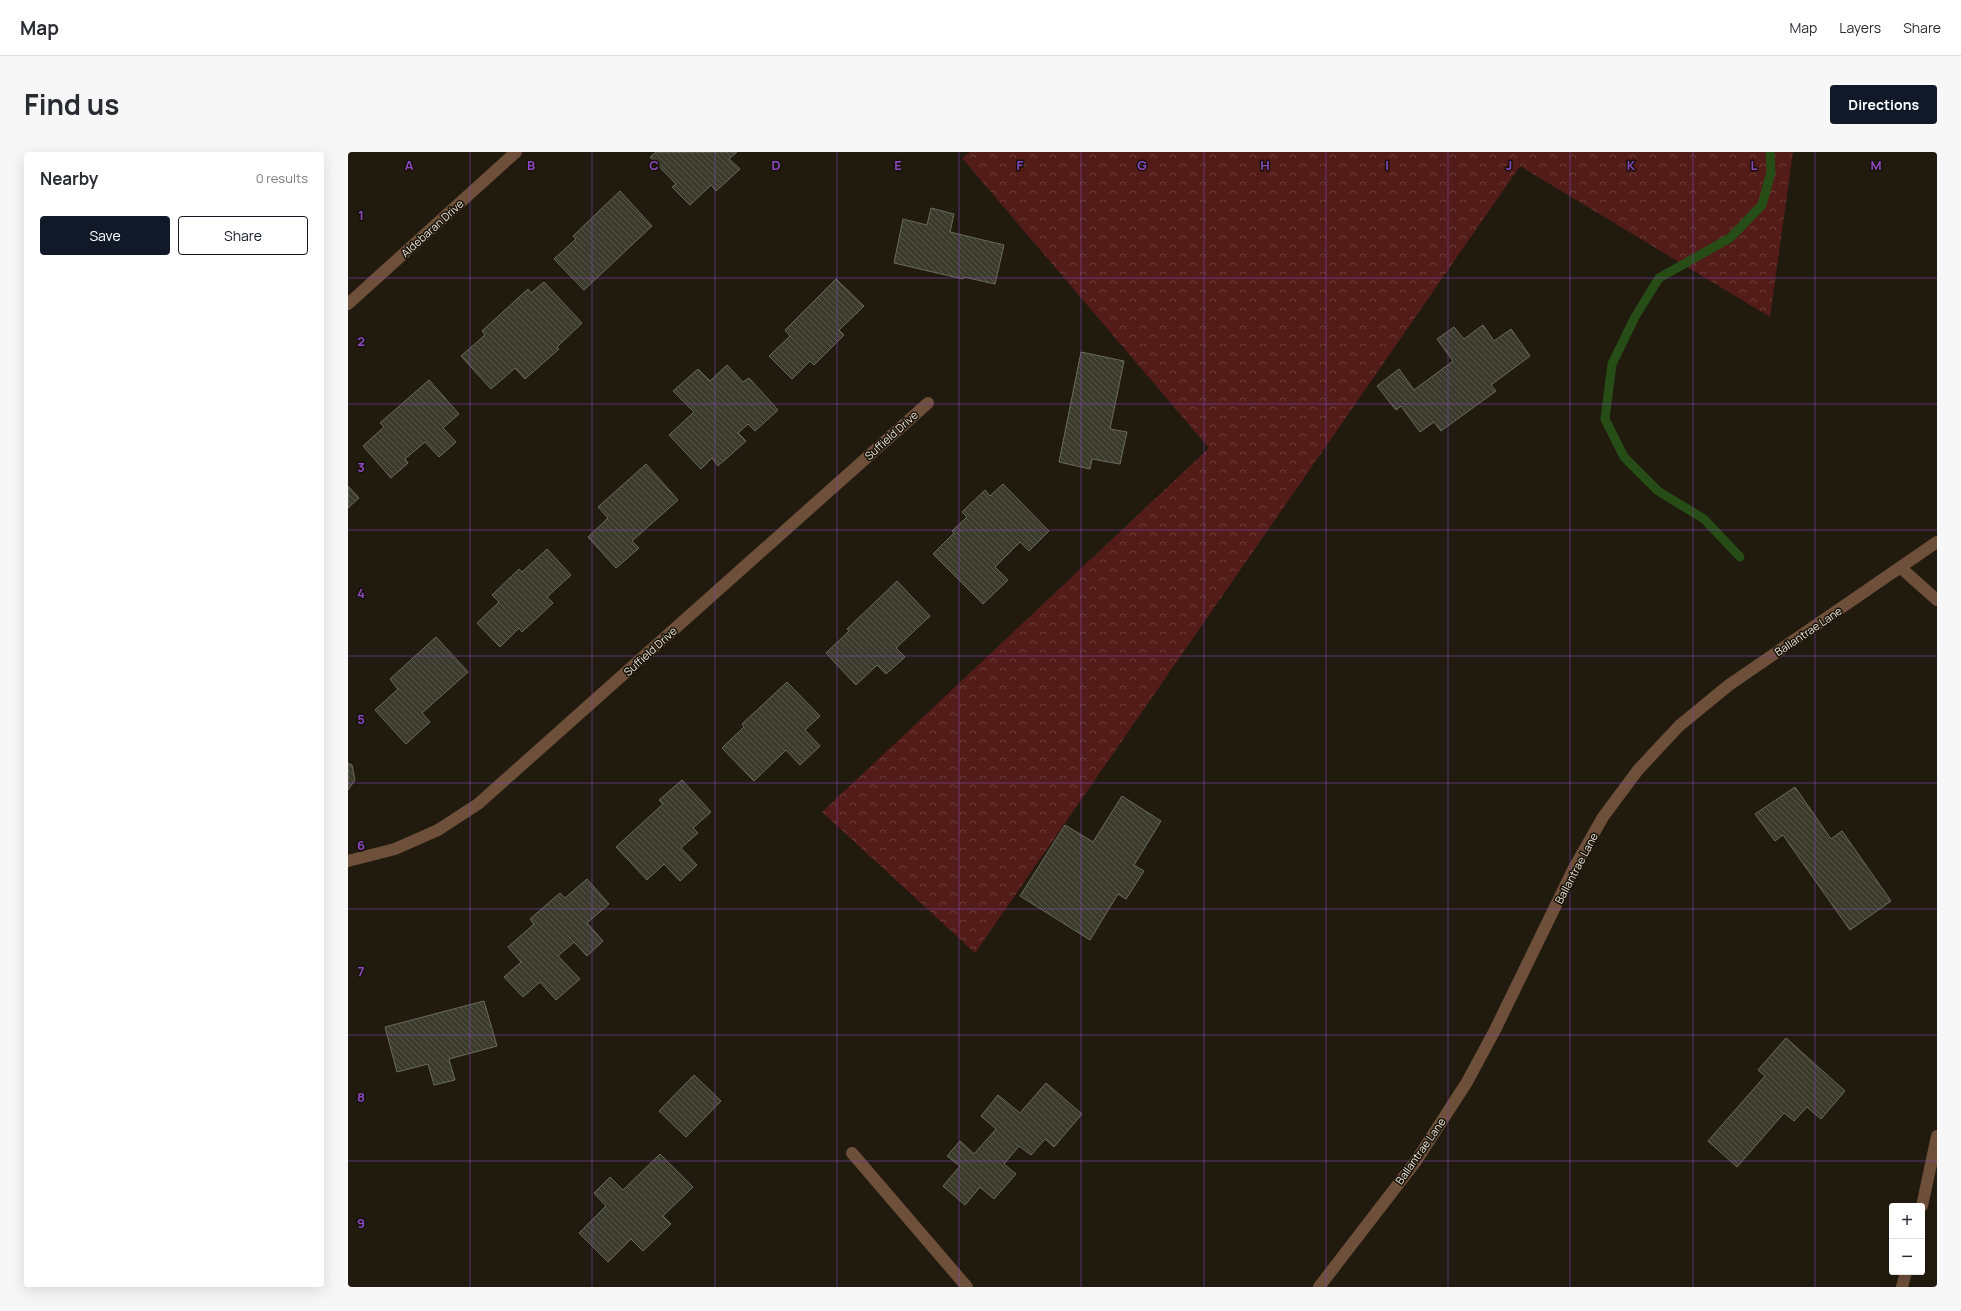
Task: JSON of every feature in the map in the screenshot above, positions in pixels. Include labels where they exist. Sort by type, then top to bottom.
[{"type":"street","name":"Aldebaran Drive","points":[[348,304],[516,152]]},
{"type":"street","name":"Suffield Drive","points":[[348,860],[394,849],[438,830],[478,804],[928,403]]},
{"type":"street","name":"Ballantrae Lane","points":[[1319,1287],[1416,1162],[1467,1082],[1495,1030],[1574,868],[1603,817],[1638,770],[1679,726],[1729,685],[1937,542]]},
{"type":"street","points":[[1901,568],[1937,600]]},
{"type":"street","points":[[1923,1203],[1937,1136]]},
{"type":"street","points":[[852,1153],[967,1287]]},
{"type":"street","points":[[1902,1287],[1905,1275]]},
{"type":"green space","points":[[970,152],[1793,152],[1770,317],[1520,166],[975,953],[822,812],[1209,448],[962,158]]},
{"type":"building","points":[[656,152],[737,152],[729,159],[740,169],[716,191],[711,185],[690,205],[672,187],[676,184],[650,157]]},
{"type":"building","points":[[620,191],[652,226],[584,290],[554,259],[576,239],[573,236]]},
{"type":"building","points":[[931,208],[954,214],[950,232],[1004,245],[995,284],[964,277],[963,279],[894,263],[903,219],[927,225]]},
{"type":"building","points":[[836,279],[864,306],[839,330],[844,335],[814,365],[810,361],[792,379],[769,356],[790,336],[785,330]]},
{"type":"building","points":[[544,282],[582,323],[557,347],[559,349],[525,379],[515,368],[491,389],[461,356],[485,335],[482,331],[528,289],[531,293]]},
{"type":"building","points":[[1483,325],[1494,341],[1511,329],[1530,356],[1491,385],[1496,391],[1441,431],[1434,422],[1420,432],[1401,406],[1396,410],[1377,386],[1399,369],[1414,390],[1453,361],[1437,339],[1454,327],[1464,339]]},
{"type":"building","points":[[1081,352],[1124,361],[1110,429],[1127,432],[1120,464],[1092,459],[1090,469],[1059,462]]},
{"type":"building","points":[[727,365],[743,382],[749,378],[778,410],[755,431],[748,424],[738,433],[746,441],[718,466],[712,458],[701,469],[669,435],[694,412],[673,391],[698,369],[710,381]]},
{"type":"building","points":[[429,380],[459,414],[443,428],[456,442],[439,457],[425,442],[405,459],[408,463],[391,478],[363,446],[384,427],[380,423]]},
{"type":"building","points":[[646,464],[678,500],[632,541],[639,548],[616,568],[588,537],[608,518],[598,507]]},
{"type":"building","points":[[1003,484],[1049,531],[1029,551],[1020,542],[995,567],[1008,580],[983,604],[933,554],[954,533],[952,531],[967,517],[962,512],[985,490],[990,496]]},
{"type":"building","points":[[348,486],[359,498],[348,508]]},
{"type":"building","points":[[547,549],[571,575],[547,597],[553,603],[522,632],[519,628],[500,647],[477,623],[499,602],[492,595],[519,569],[522,572]]},
{"type":"building","points":[[897,581],[930,616],[896,648],[905,657],[886,674],[877,665],[856,685],[826,653],[849,631],[847,629]]},
{"type":"building","points":[[436,637],[468,672],[422,713],[430,722],[406,744],[375,710],[398,689],[390,679]]},
{"type":"building","points":[[787,682],[820,716],[805,730],[820,746],[800,765],[786,750],[754,781],[722,748],[744,727],[742,724]]},
{"type":"building","points":[[348,763],[352,765],[355,780],[348,790]]},
{"type":"building","points":[[682,780],[711,812],[693,828],[698,833],[681,848],[697,865],[680,881],[664,864],[647,880],[616,847],[663,804],[659,800]]},
{"type":"building","points":[[1795,787],[1831,839],[1842,831],[1891,901],[1850,930],[1783,835],[1775,841],[1755,814]]},
{"type":"building","points":[[1122,796],[1161,821],[1134,865],[1144,871],[1126,899],[1118,894],[1090,940],[1020,896],[1065,825],[1093,842]]},
{"type":"building","points":[[587,879],[609,904],[587,923],[603,941],[587,956],[574,942],[558,956],[580,979],[556,1000],[540,982],[523,997],[504,977],[521,962],[508,947],[534,924],[530,919],[560,893],[565,898]]},
{"type":"building","points":[[484,1001],[497,1046],[449,1059],[455,1080],[434,1085],[428,1064],[397,1072],[385,1027]]},
{"type":"building","points":[[1786,1038],[1845,1091],[1821,1119],[1807,1107],[1794,1121],[1784,1113],[1737,1167],[1708,1141],[1765,1076],[1758,1070]]},
{"type":"building","points":[[694,1075],[721,1101],[686,1137],[659,1111]]},
{"type":"building","points":[[1046,1083],[1082,1114],[1054,1147],[1045,1139],[1031,1155],[1019,1146],[1004,1164],[1016,1174],[994,1199],[980,1187],[965,1205],[943,1186],[960,1166],[947,1156],[960,1141],[974,1154],[996,1129],[981,1116],[998,1095],[1020,1113]]},
{"type":"building","points":[[660,1154],[693,1187],[663,1216],[671,1224],[643,1251],[631,1239],[608,1262],[579,1233],[606,1206],[594,1193],[610,1177],[623,1190]]},
{"type":"waterway","points":[[1740,557],[1704,519],[1658,491],[1624,457],[1605,419],[1612,364],[1635,317],[1659,278],[1730,238],[1762,205],[1771,172],[1770,152]]}]
